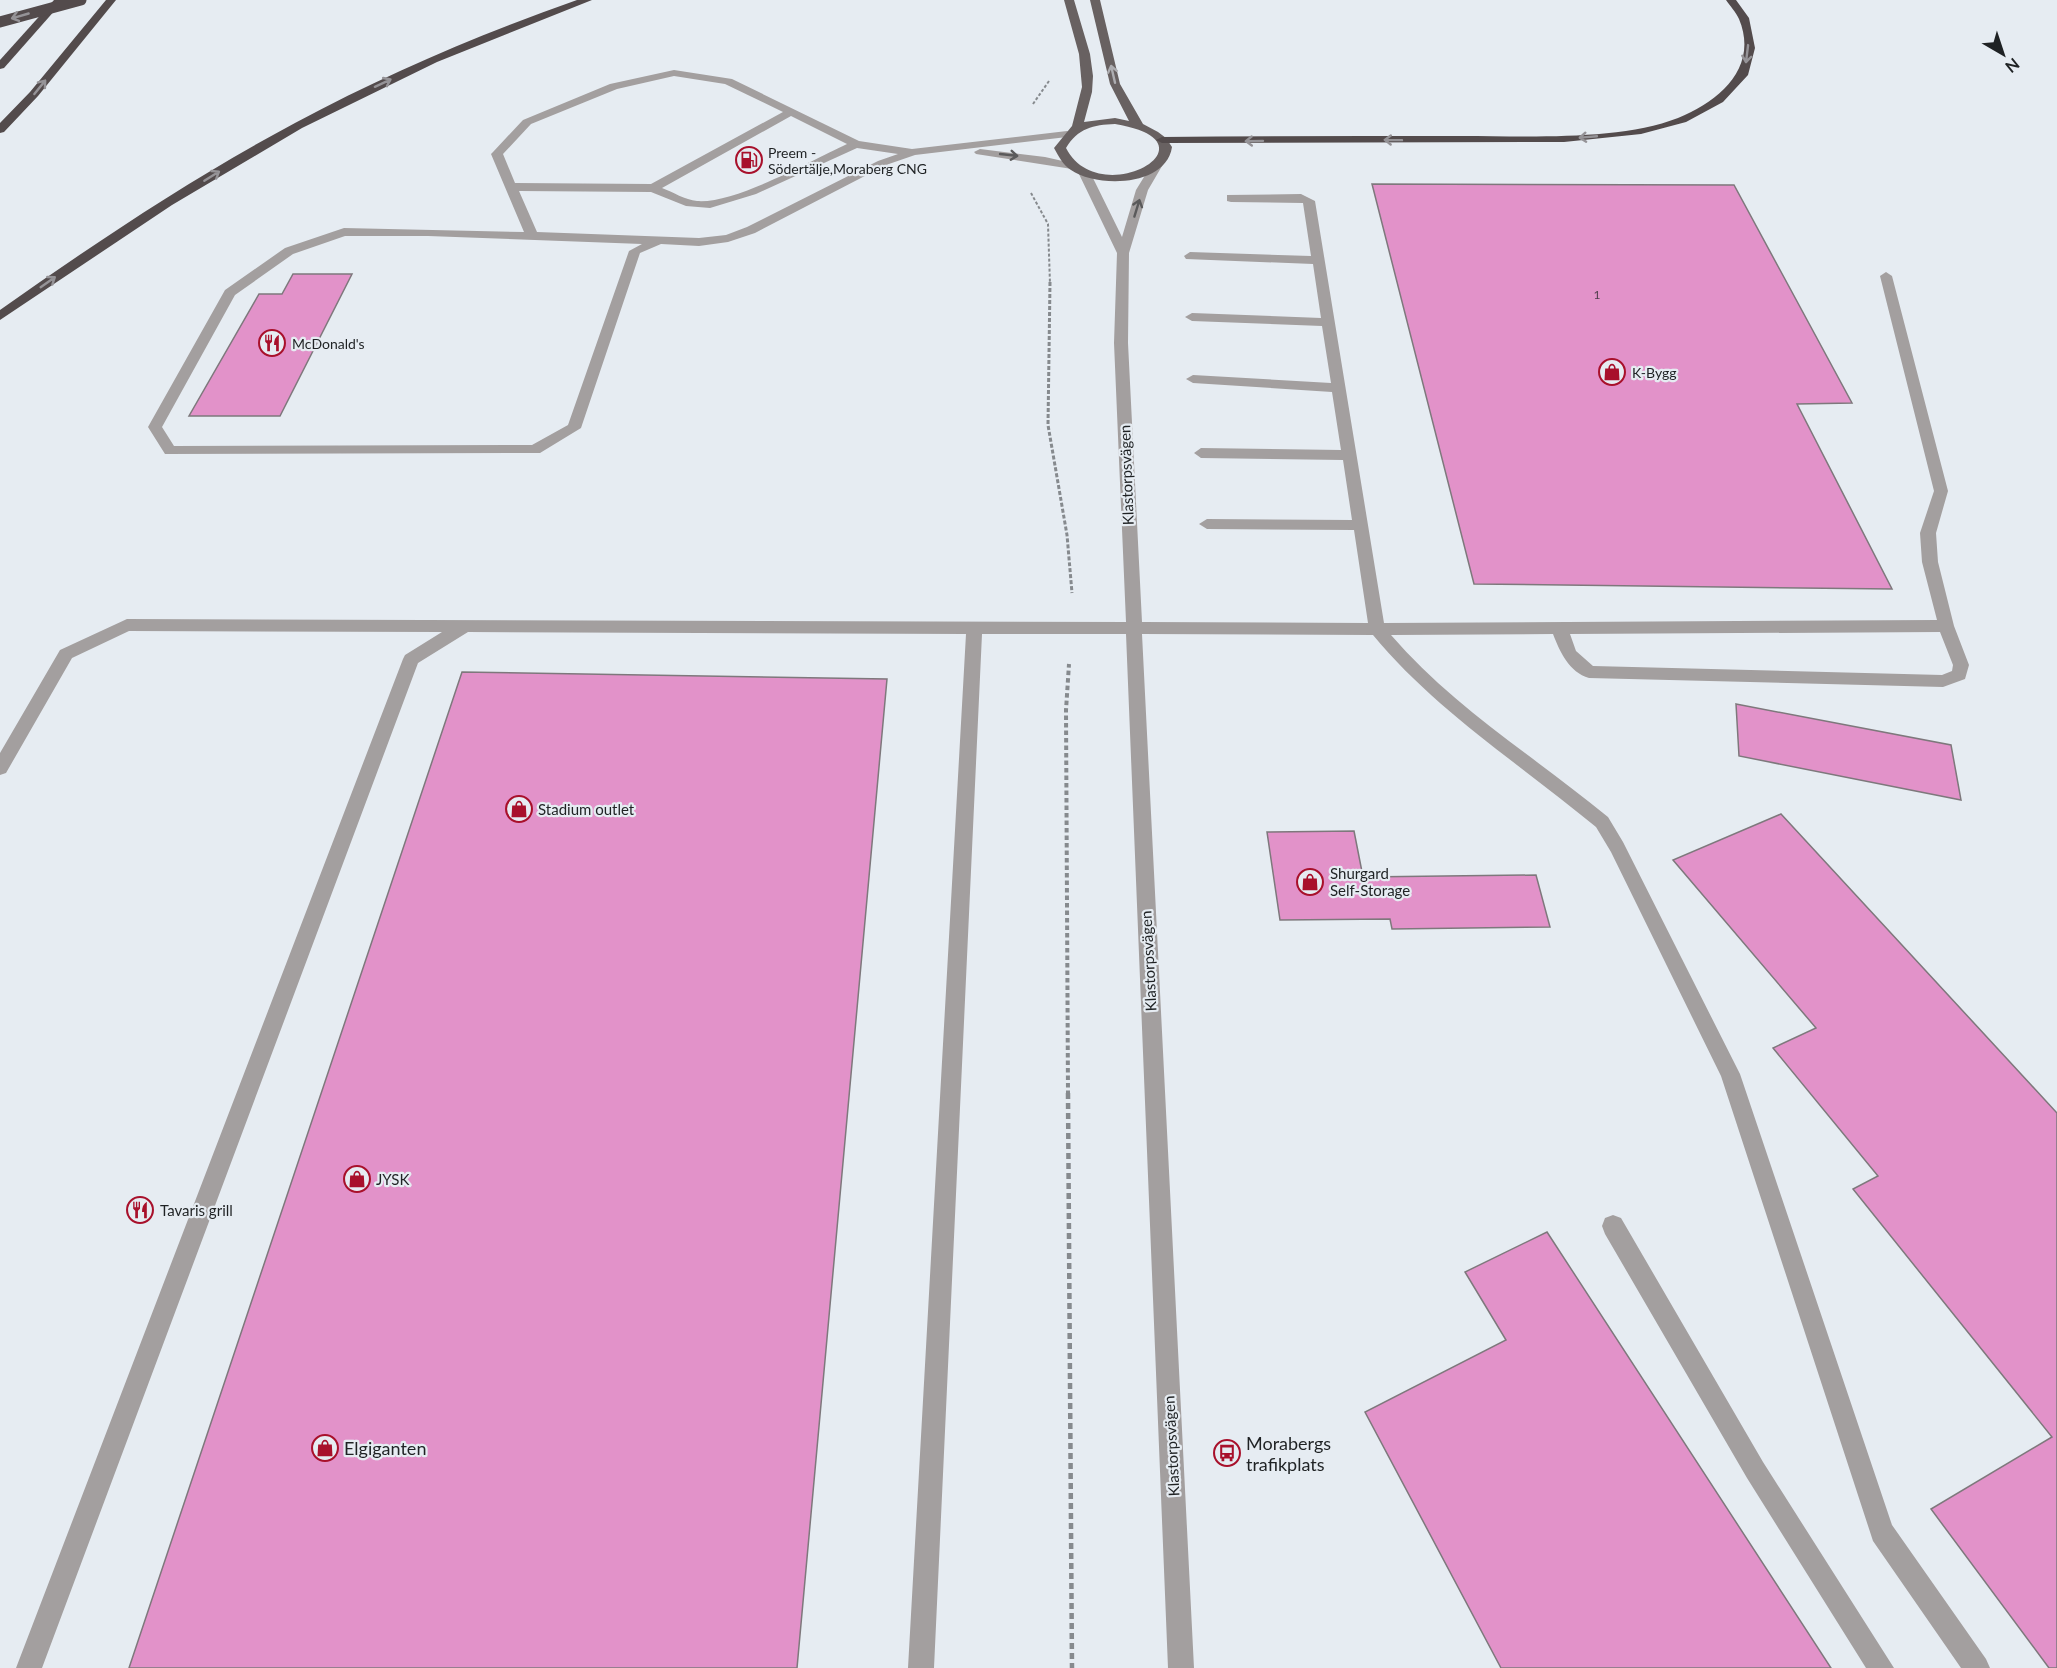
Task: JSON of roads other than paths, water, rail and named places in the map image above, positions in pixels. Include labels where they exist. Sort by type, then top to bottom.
[{"type":"highway","points":[[0,66],[59,0]]},
{"type":"highway","points":[[0,22],[81,0]]},
{"type":"highway","points":[[0,130],[34,94],[111,0]]},
{"type":"highway","points":[[0,316],[92,251],[256,148],[426,62],[513,26],[587,0]]},
{"type":"highway","points":[[1162,140],[1564,139],[1637,132],[1682,120],[1719,100],[1744,73],[1750,48],[1744,18],[1731,0]]},
{"type":"main road","points":[[1069,0],[1087,66],[1087,89],[1078,111],[1078,127]]},
{"type":"main road","points":[[1095,0],[1115,84],[1138,126]]},
{"type":"main road","points":[[1116,121],[1138,126],[1162,140],[1165,147],[1163,157],[1156,166],[1143,172],[1126,177],[1102,176],[1084,172],[1062,158],[1060,148],[1067,134],[1078,127],[1098,122],[1116,121]]},
{"type":"street","points":[[532,236],[497,154],[527,122],[614,86],[674,73],[728,81],[856,144],[913,152],[1067,134]]},
{"type":"street","points":[[653,188],[791,112]]},
{"type":"street","points":[[511,187],[653,188],[697,205],[718,203],[740,197],[856,144]]},
{"type":"street","points":[[951,149],[1018,156],[1072,166]]},
{"type":"street","points":[[661,240],[635,251],[574,428],[534,450],[170,451],[155,427],[230,293],[289,251],[344,232],[428,232],[661,240],[699,242],[728,238],[750,230],[882,163],[913,152]]},
{"type":"street","name":"Klastorpsvägen","points":[[1156,166],[1142,190],[1123,253],[1121,343],[1181,1668]]},
{"type":"street","name":"Klastorpsvägen","points":[[1084,172],[1123,253]]},
{"type":"street","points":[[1231,198],[1301,198],[1309,201],[1377,629],[1398,657],[1427,684],[1602,822],[1617,847],[1730,1074],[1882,1532],[1977,1668]]},
{"type":"street","points":[[1190,256],[1318,260]]},
{"type":"street","points":[[1560,630],[1569,654],[1589,672],[1943,681],[1959,675],[1961,665],[1946,626],[1930,562],[1928,533],[1941,491],[1886,276]]},
{"type":"street","points":[[1192,317],[1328,322]]},
{"type":"street","points":[[1193,379],[1338,388]]},
{"type":"street","points":[[1201,453],[1349,455]]},
{"type":"street","points":[[1207,524],[1360,525]]},
{"type":"street","points":[[0,768],[66,654],[128,625],[1560,630],[1946,626]]},
{"type":"street","points":[[29,1668],[411,659],[465,626]]},
{"type":"street","points":[[921,1668],[974,627]]},
{"type":"street","points":[[1613,1226],[1755,1470],[1881,1668]]},
{"type":"place","name":"Preem - Södertälje,Moraberg CNG","points":[[749,160]]},
{"type":"place","name":"McDonald's","points":[[272,343]]},
{"type":"place","name":"K-Bygg","points":[[1612,372]]},
{"type":"place","name":"Stadium outlet","points":[[519,809]]},
{"type":"place","name":"Shurgard Self-Storage","points":[[1310,882]]},
{"type":"place","name":"JYSK","points":[[357,1179]]},
{"type":"place","name":"Tavaris grill","points":[[140,1210]]},
{"type":"place","name":"Elgiganten","points":[[325,1448]]},
{"type":"place","name":"Morabergs trafikplats","points":[[1227,1453]]}]
